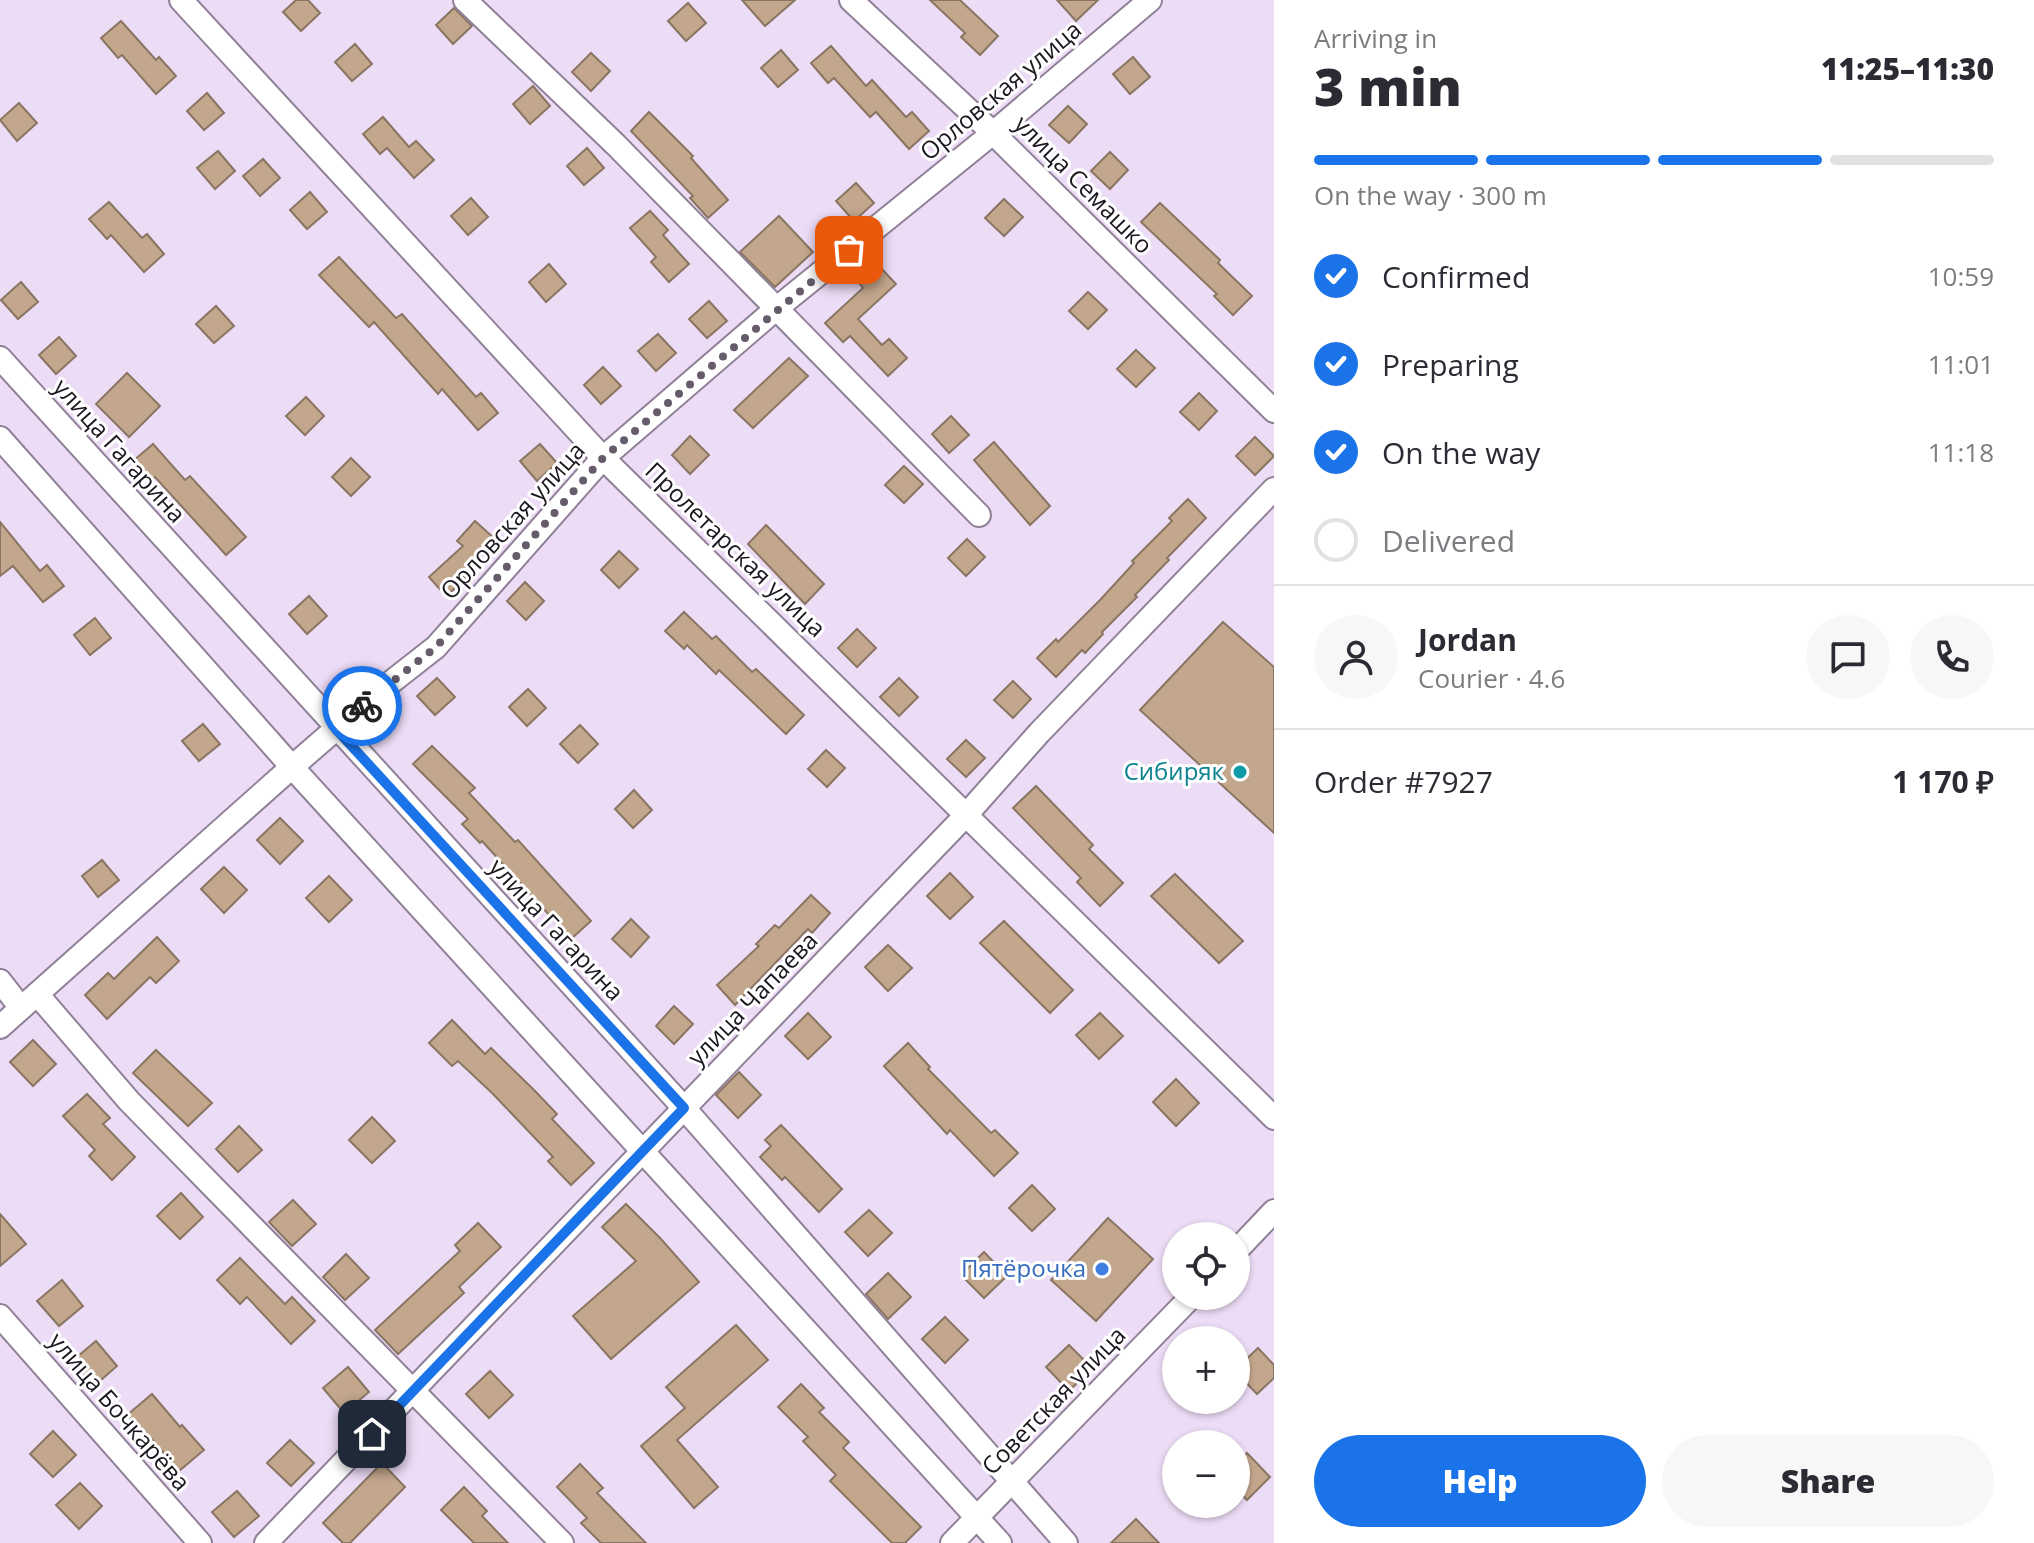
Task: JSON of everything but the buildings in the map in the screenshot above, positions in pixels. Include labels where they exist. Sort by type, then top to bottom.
[{"type":"street","name":"Пролетарская улица","points":[[181,0],[603,458],[1274,1118]]},
{"type":"street","points":[[465,0],[616,145],[979,515]]},
{"type":"street","name":"улица Семашко","points":[[851,0],[993,133],[1274,411]]},
{"type":"street","name":"Орловская улица","points":[[0,1027],[292,767],[436,647],[603,458],[777,308],[993,133],[1150,0]]},
{"type":"street","name":"улица Гагарина","points":[[0,358],[684,1108],[1066,1543]]},
{"type":"street","points":[[0,438],[292,767],[1000,1543]]},
{"type":"street","name":"улица Чапаева","points":[[266,1543],[967,814],[1039,733],[1274,489]]},
{"type":"street","points":[[0,981],[29,1001],[562,1543]]},
{"type":"street","points":[[1250,1236],[1274,1211]]},
{"type":"street","name":"Советская улица","points":[[952,1543],[1178,1310]]},
{"type":"street","name":"улица Бочкарёва","points":[[0,1316],[200,1543]]},
{"type":"way so far","points":[[362,706],[436,647],[603,458],[849,250]]},
{"type":"place","name":"Сибиряк","points":[[1240,772]]},
{"type":"place","name":"Пятёрочка","points":[[1102,1269]]},
{"type":"route","points":[[362,706],[336,729],[684,1108],[372,1434]]}]
